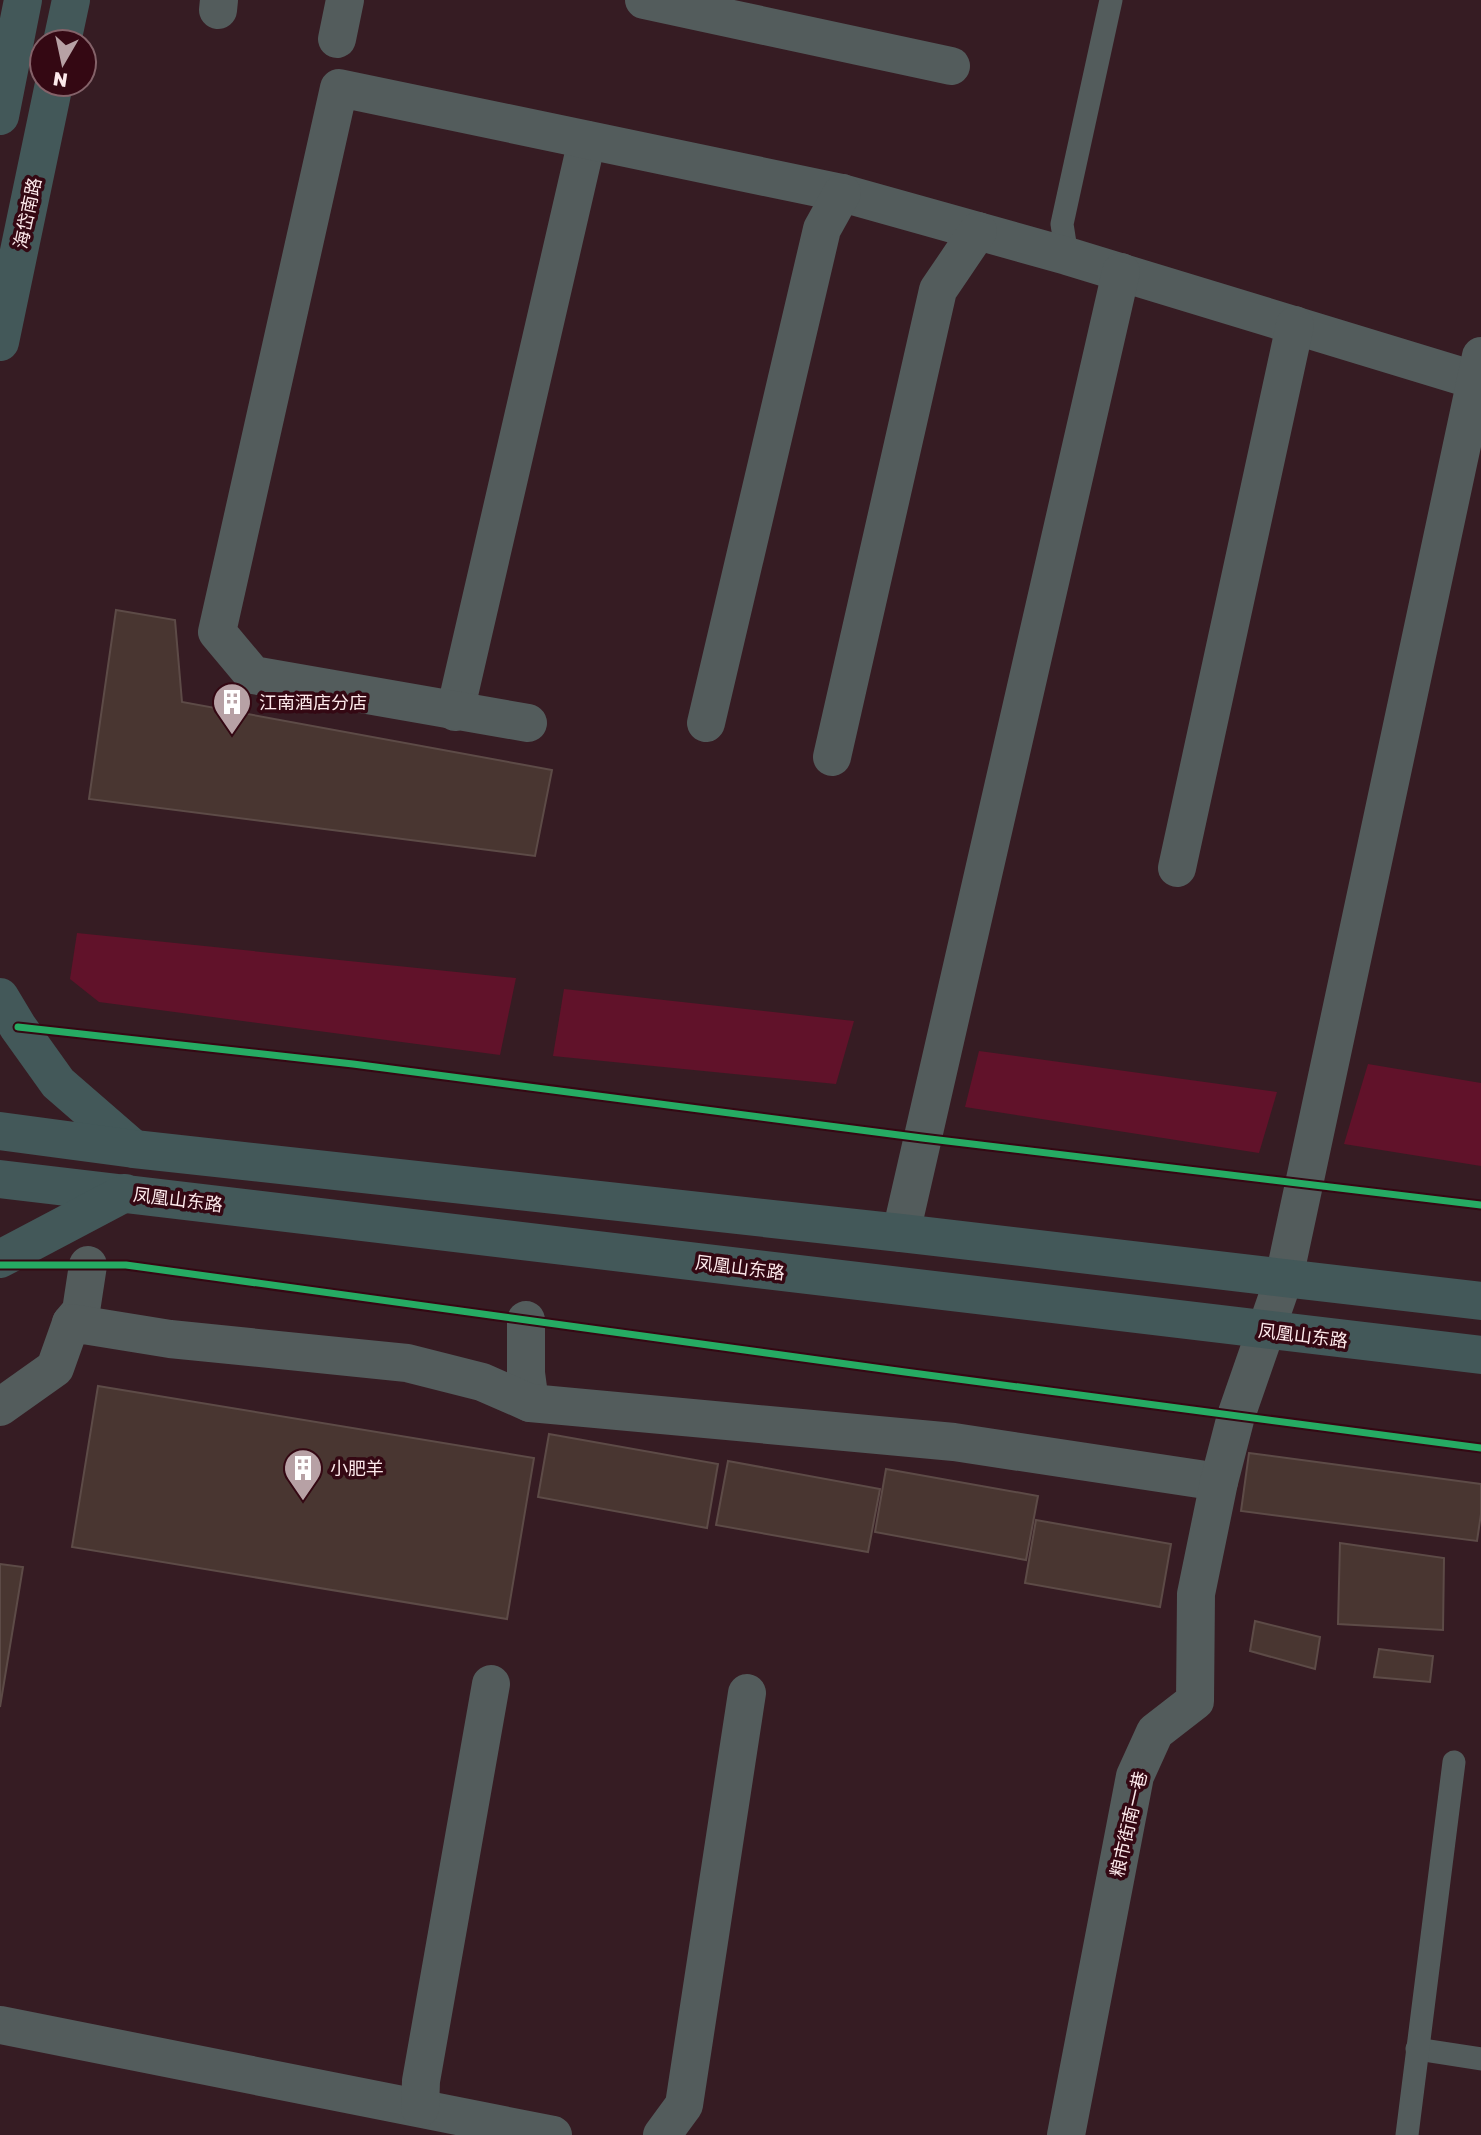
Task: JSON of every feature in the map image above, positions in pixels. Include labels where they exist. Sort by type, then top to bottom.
[{"type":"main road","points":[[0,116],[23,0]]},
{"type":"main road","points":[[65,28],[71,0]]},
{"type":"main road","name":"海岱南路","points":[[0,342],[51,98]]},
{"type":"main road","points":[[0,997],[58,1083],[134,1149]]},
{"type":"main road","points":[[0,1132],[1481,1301]]},
{"type":"main road","name":"凤凰山东路","points":[[0,1179],[1481,1355]]},
{"type":"main road","points":[[0,1259],[125,1193]]},
{"type":"street","points":[[337,38],[345,0]]},
{"type":"street","points":[[643,0],[951,66]]},
{"type":"street","points":[[528,723],[253,675],[217,632],[339,88],[842,193],[1067,256],[1295,325],[1480,373]]},
{"type":"street","points":[[455,712],[587,139]]},
{"type":"street","points":[[706,723],[822,229],[842,193]]},
{"type":"street","points":[[832,757],[938,290],[978,231]]},
{"type":"street","points":[[901,1233],[1121,272]]},
{"type":"street","points":[[1177,867],[1295,325]]},
{"type":"street","name":"粮市街南一巷","points":[[1066,2135],[1135,1776],[1154,1732],[1195,1701],[1196,1594],[1219,1482],[1236,1416],[1284,1278],[1480,373]]},
{"type":"street","points":[[0,1407],[55,1368],[71,1323],[81,1311],[88,1265]]},
{"type":"street","points":[[526,1320],[530,1403]]},
{"type":"street","points":[[71,1323],[170,1339],[407,1363],[482,1382],[530,1403],[954,1441],[1219,1482]]},
{"type":"street","points":[[420,2108],[421,2081],[491,1684]]},
{"type":"street","points":[[662,2135],[684,2105],[747,1693]]},
{"type":"street","points":[[0,2025],[553,2135]]},
{"type":"lane","points":[[1067,256],[1062,224],[1111,0]]},
{"type":"lane","points":[[1411,2134],[1417,2049],[1454,1762]]},
{"type":"lane","points":[[1417,2049],[1481,2059]]},
{"type":"shaded area","points":[[77,933],[516,978],[500,1055],[99,1002],[70,979]]},
{"type":"shaded area","points":[[564,989],[854,1021],[836,1084],[553,1056]]},
{"type":"shaded area","points":[[979,1051],[1277,1092],[1259,1153],[965,1107]]},
{"type":"shaded area","points":[[1368,1064],[1481,1083],[1481,1166],[1344,1144]]},
{"type":"building","name":"江南酒店分店","points":[[116,610],[175,620],[182,702],[552,770],[535,856],[89,799]]},
{"type":"building","name":"小肥羊","points":[[98,1386],[534,1458],[507,1619],[72,1547]]},
{"type":"building","points":[[549,1434],[718,1464],[707,1528],[538,1497]]},
{"type":"building","points":[[1249,1453],[1481,1484],[1481,1514],[1477,1541],[1241,1511]]},
{"type":"building","points":[[728,1461],[880,1489],[868,1552],[716,1525]]},
{"type":"building","points":[[886,1469],[1038,1496],[1026,1560],[875,1532]]},
{"type":"building","points":[[1036,1520],[1171,1544],[1160,1607],[1025,1583]]},
{"type":"building","points":[[1340,1543],[1444,1558],[1443,1630],[1338,1624]]},
{"type":"building","points":[[0,1564],[23,1567],[0,1707]]},
{"type":"building","points":[[1255,1621],[1320,1637],[1315,1669],[1250,1651]]},
{"type":"building","points":[[1379,1649],[1433,1656],[1430,1682],[1374,1677]]},
{"type":"cycle path","points":[[18,1027],[353,1064],[922,1138],[1481,1205]]},
{"type":"cycle path","points":[[0,1265],[126,1265],[1481,1448]]},
{"type":"place","name":"江南酒店分店","points":[[232,736]]},
{"type":"place","name":"小肥羊","points":[[303,1502]]}]
